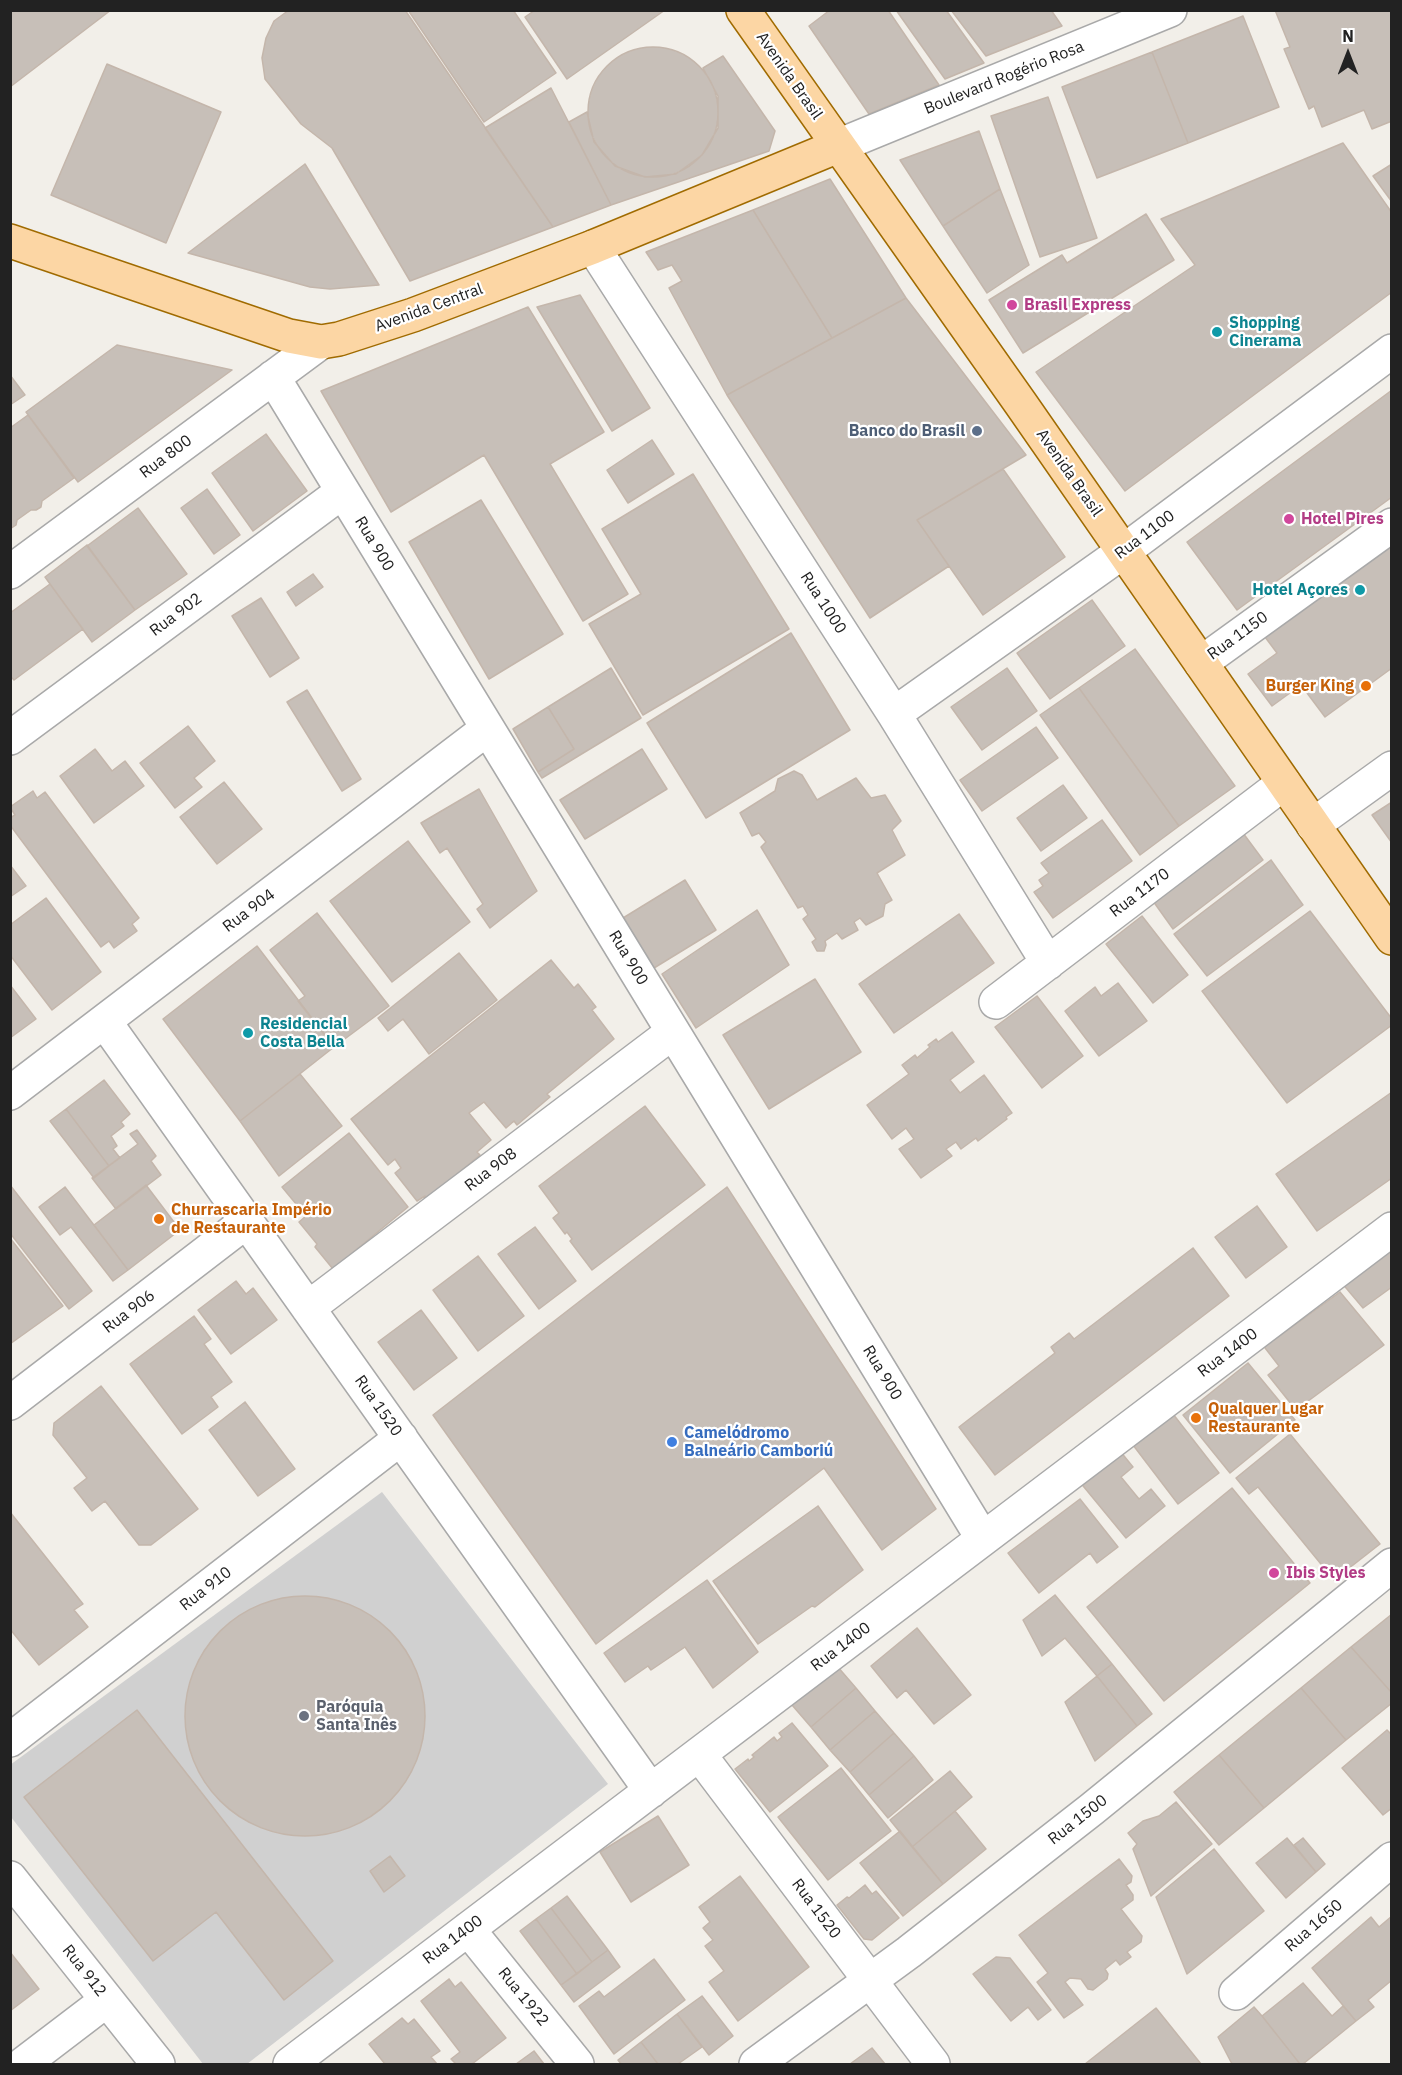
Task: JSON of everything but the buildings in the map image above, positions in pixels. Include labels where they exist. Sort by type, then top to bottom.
[{"type":"main road","name":"Avenida Brasil","points":[[743,10],[1124,551],[1392,938]]},
{"type":"main road","name":"Avenida Central","points":[[12,244],[289,336],[321,342],[339,339],[413,315],[594,247],[838,146]]},
{"type":"street","name":"Boulevard Rogério Rosa","points":[[838,146],[1158,13]]},
{"type":"street","name":"Rua 1000","points":[[594,247],[894,714],[1048,963]]},
{"type":"street","name":"Rua 800","points":[[10,572],[321,342]]},
{"type":"street","name":"Rua 1100","points":[[894,714],[1124,551],[1392,351]]},
{"type":"street","name":"Rua 900","points":[[273,377],[983,1539]]},
{"type":"street","name":"Rua 902","points":[[10,738],[342,492]]},
{"type":"street","name":"Rua 1150","points":[[1201,663],[1392,525]]},
{"type":"street","name":"Rua 904","points":[[10,1093],[488,729]]},
{"type":"street","points":[[1313,825],[1392,768]]},
{"type":"street","name":"Rua 1170","points":[[996,1002],[1284,783]]},
{"type":"street","name":"Rua 1520","points":[[105,1022],[651,1791]]},
{"type":"street","name":"Rua 908","points":[[308,1308],[673,1032]]},
{"type":"street","name":"Rua 906","points":[[10,1403],[247,1221]]},
{"type":"street","name":"Rua 1400","points":[[290,2064],[1392,1229]]},
{"type":"street","name":"Rua 910","points":[[10,1740],[401,1438]]},
{"type":"street","name":"Rua 1500","points":[[756,2064],[870,1980],[1092,1809],[1392,1565]]},
{"type":"street","name":"Rua 1520","points":[[699,1754],[933,2064]]},
{"type":"street","name":"Rua 1650","points":[[1236,1993],[1392,1859]]},
{"type":"street","name":"Rua 912","points":[[10,1878],[158,2064]]},
{"type":"street","name":"Rua 1922","points":[[468,1929],[577,2064]]},
{"type":"street","points":[[23,2064],[107,2000]]},
{"type":"shaded area","points":[[382,1492],[608,1784],[247,2064],[203,2064],[11,1817],[10,1765]]},
{"type":"place","name":"Brasil Express","points":[[1012,305]]},
{"type":"place","name":"Shopping Cinerama","points":[[1217,332]]},
{"type":"place","name":"Banco do Brasil","points":[[977,431]]},
{"type":"place","name":"Hotel Pires","points":[[1289,519]]},
{"type":"place","name":"Hotel Açores","points":[[1360,590]]},
{"type":"place","name":"Burger King","points":[[1366,686]]},
{"type":"place","name":"Residencial Costa Bella","points":[[248,1033]]},
{"type":"place","name":"Churrascaria Império de Restaurante","points":[[159,1219]]},
{"type":"place","name":"Qualquer Lugar Restaurante","points":[[1196,1418]]},
{"type":"place","name":"Camelódromo Balneário Camboriú","points":[[672,1442]]},
{"type":"place","name":"Ibis Styles","points":[[1274,1573]]},
{"type":"place","name":"Paróquia Santa Inês","points":[[304,1716]]}]
